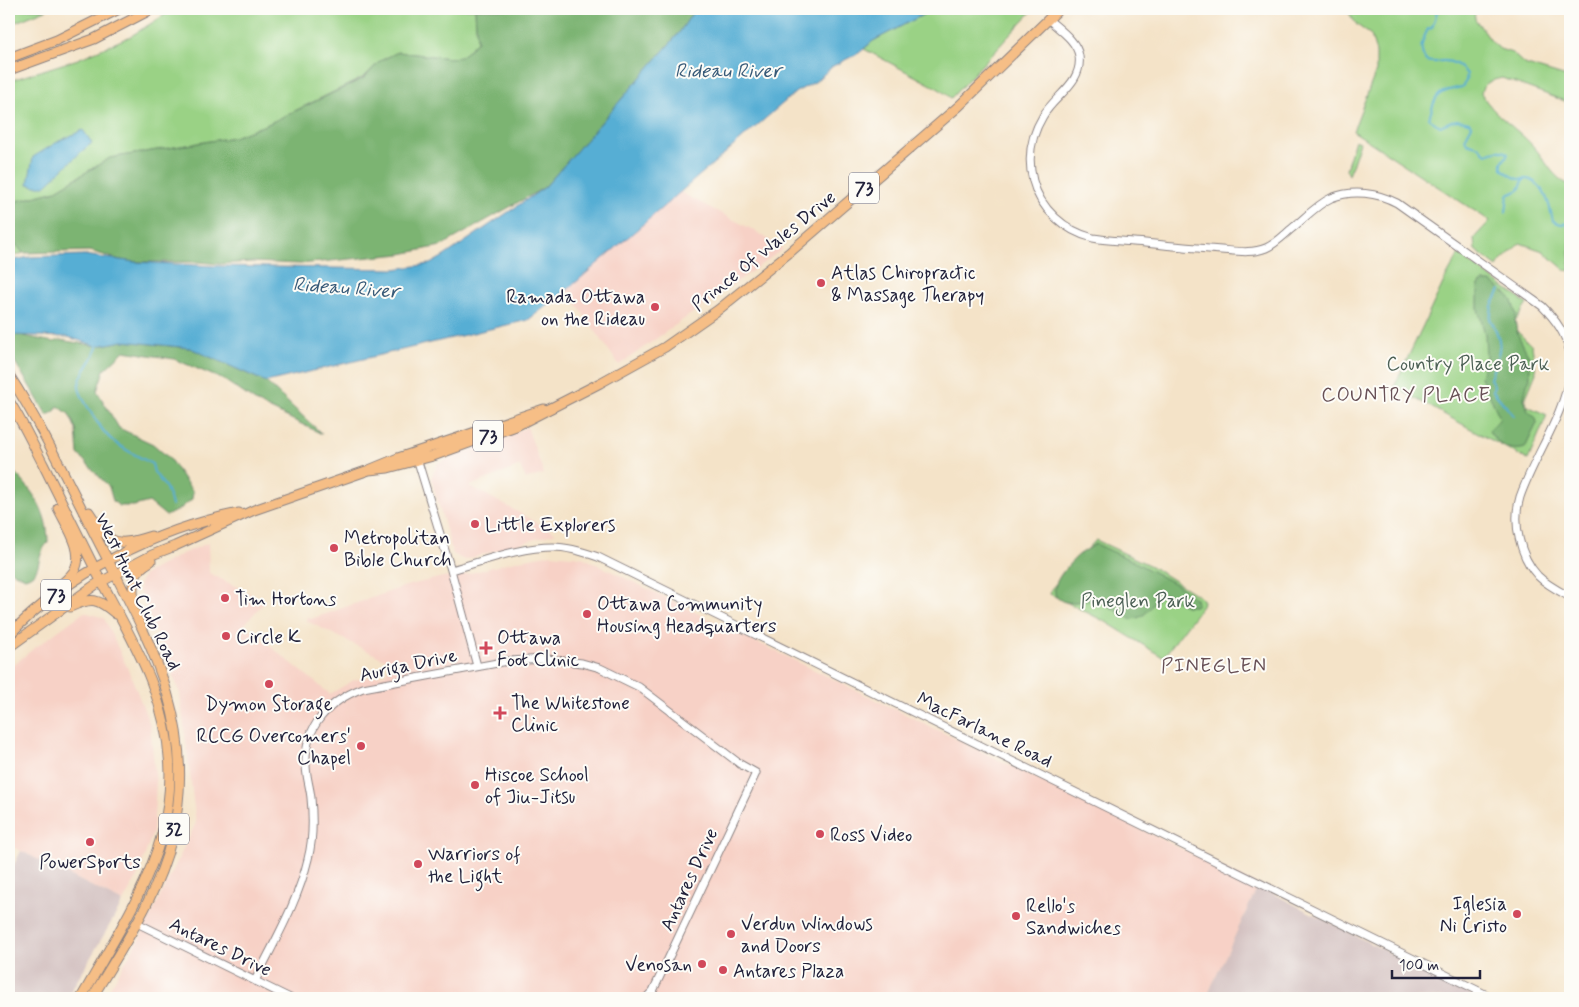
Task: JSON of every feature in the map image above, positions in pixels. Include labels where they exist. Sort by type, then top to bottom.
[{"type":"main road","points":[[9,58],[56,40],[119,9]]},
{"type":"main road","points":[[9,70],[94,39],[152,9]]},
{"type":"main road","name":"Prince Of Wales Drive","points":[[9,647],[101,582],[152,555],[254,510],[369,470],[386,462],[417,456],[513,418],[556,405],[600,384],[657,352],[718,310],[790,252],[959,106],[1059,9]]},
{"type":"main road","name":"West Hunt Club Road","points":[[9,375],[66,477],[134,610],[166,684],[176,727],[180,769],[178,811],[168,854],[156,885],[137,923],[92,998]]},
{"type":"main road","name":"West Hunt Club Road","points":[[9,401],[145,667],[160,708],[166,736],[170,771],[168,805],[158,850],[128,918],[81,998]]},
{"type":"main road","points":[[24,619],[70,576],[78,562],[76,547],[55,502],[30,439]]},
{"type":"main road","points":[[66,477],[108,538],[119,543],[128,543],[160,533],[173,532]]},
{"type":"main road","name":"Prince Of Wales Drive","points":[[9,635],[24,619],[95,569],[189,526],[223,516],[254,510]]},
{"type":"main road","points":[[186,541],[185,533],[189,526]]},
{"type":"main road","points":[[134,610],[133,590],[136,572],[175,546]]},
{"type":"main road","points":[[54,614],[90,599],[102,602],[120,618]]},
{"type":"main road","points":[[128,918],[137,923]]},
{"type":"street","points":[[1048,19],[1068,37],[1076,48],[1079,57],[1076,76],[1044,113],[1035,130],[1031,144],[1030,171],[1034,185],[1039,197],[1055,219],[1078,233],[1094,238],[1252,252],[1265,249],[1276,242],[1320,205],[1332,198],[1358,193],[1385,197],[1397,203],[1542,306],[1555,318],[1568,343],[1570,354]]},
{"type":"street","points":[[1570,373],[1564,397],[1520,498],[1517,524],[1524,552],[1537,575],[1547,584],[1570,597]]},
{"type":"street","points":[[417,456],[477,666]]},
{"type":"street","name":"MacFarlane Road","points":[[451,570],[515,552],[554,546],[578,550],[598,557],[1493,998]]},
{"type":"street","name":"Auriga Drive","points":[[255,981],[298,890],[309,858],[313,826],[306,752],[315,726],[322,714],[347,694],[363,688],[508,660],[540,658],[564,660],[600,668],[639,687],[740,764],[756,772]]},
{"type":"street","name":"Antares Drive","points":[[646,998],[653,992],[756,772]]},
{"type":"street","name":"Antares Drive","points":[[137,923],[290,998]]},
{"type":"shaded area","points":[[680,192],[757,232],[783,249],[619,365],[567,290]]},
{"type":"shaded area","points":[[527,427],[544,474],[526,479],[520,466],[470,486],[556,533],[464,560],[453,554],[431,478],[438,463]]},
{"type":"shaded area","points":[[208,543],[209,573],[265,601],[244,625],[330,694],[354,680],[385,674],[392,663],[307,621],[308,616],[311,619],[406,586],[443,577],[457,577],[511,562],[551,554],[582,557],[1258,886],[1206,998],[104,998],[142,934],[196,823],[180,693],[139,590],[140,581],[145,574],[184,553]]},
{"type":"shaded area","points":[[84,612],[104,618],[131,676],[150,725],[156,784],[153,832],[137,877],[123,902],[9,845],[9,669]]},
{"type":"shaded area","points":[[21,851],[123,902],[67,998],[9,998],[9,874]]},
{"type":"shaded area","points":[[1258,886],[1478,998],[1206,998]]},
{"type":"green space","points":[[9,9],[48,9],[9,24]]},
{"type":"green space","points":[[174,9],[475,9],[477,41],[460,57],[449,58],[398,52],[380,61],[364,77],[268,124],[234,137],[110,158],[53,192],[10,203],[13,234],[23,253],[9,258],[9,81],[78,59],[131,36]]},
{"type":"green space","points":[[475,9],[695,9],[679,33],[545,187],[441,246],[401,254],[300,264],[252,262],[219,264],[199,262],[135,262],[120,260],[90,251],[23,253],[9,236],[9,203],[53,192],[110,158],[234,137],[268,124],[364,78],[380,61],[398,52],[449,58],[460,57],[477,41]]},
{"type":"green space","points":[[934,9],[1034,9],[951,98],[939,89],[864,49],[873,41]]},
{"type":"green space","points":[[1346,9],[1474,9],[1475,19],[1492,42],[1500,49],[1512,53],[1524,64],[1570,78],[1570,103],[1502,78],[1486,84],[1481,93],[1492,108],[1533,146],[1558,178],[1570,185],[1570,271],[1565,270],[1543,251],[1520,243],[1497,267],[1475,250],[1474,238],[1490,221],[1353,131],[1376,71],[1376,53],[1371,35],[1357,25]]},
{"type":"green space","points":[[1355,140],[1360,142],[1349,175],[1346,169]]},
{"type":"green space","name":"Country Place Park","points":[[1459,254],[1527,304],[1512,326],[1532,346],[1536,373],[1523,404],[1547,415],[1528,460],[1394,387],[1444,281]]},
{"type":"green space","points":[[1483,282],[1491,282],[1507,294],[1512,301],[1516,314],[1517,333],[1530,359],[1530,378],[1524,398],[1528,411],[1536,418],[1537,423],[1525,448],[1514,449],[1504,446],[1489,431],[1500,418],[1481,377],[1486,358],[1485,334],[1478,309],[1478,291],[1479,285]]},
{"type":"green space","points":[[19,335],[53,342],[60,340],[97,346],[123,341],[190,348],[266,382],[322,434],[258,403],[224,380],[174,359],[124,351],[104,370],[97,391],[119,428],[153,444],[169,458],[193,492],[192,499],[180,509],[166,516],[149,502],[134,506],[119,506],[113,501],[109,487],[78,454],[76,429],[69,414],[58,406],[54,412],[47,415],[9,352],[9,336]]},
{"type":"green space","points":[[9,467],[25,484],[37,501],[42,510],[47,531],[48,543],[44,547],[37,568],[31,576],[25,578],[9,570]]},
{"type":"green space","name":"Pineglen Park","points":[[1096,540],[1151,566],[1200,597],[1203,601],[1202,606],[1164,656],[1161,656],[1106,622],[1050,594],[1051,589]]},
{"type":"green space","points":[[1096,544],[1133,561],[1179,586],[1196,599],[1197,604],[1195,606],[1185,606],[1167,594],[1158,599],[1143,615],[1130,619],[1099,602],[1065,602],[1058,598],[1055,586],[1059,578],[1069,564]]},
{"type":"water","name":"Rideau River","points":[[695,9],[934,9],[873,41],[859,53],[833,66],[815,82],[796,92],[567,290],[528,320],[266,382],[190,348],[123,341],[97,346],[68,337],[9,335],[9,261],[30,257],[84,255],[135,262],[215,266],[394,269],[430,264],[545,187],[679,33]]},
{"type":"water","points":[[83,130],[92,143],[45,186],[28,184],[33,157],[59,141]]},
{"type":"waterway","points":[[1438,9],[1432,28],[1428,29],[1423,41],[1422,53],[1426,61],[1453,63],[1467,74],[1466,81],[1462,87],[1447,91],[1438,96],[1433,104],[1429,119],[1440,126],[1457,120],[1469,122],[1472,126],[1465,139],[1467,143],[1480,147],[1486,154],[1500,151],[1508,154],[1502,163],[1502,169],[1515,178],[1530,179],[1536,183],[1544,192],[1553,221],[1561,224],[1570,223]]},
{"type":"waterway","points":[[1506,212],[1508,195],[1519,190],[1524,179]]},
{"type":"waterway","points":[[1500,290],[1492,306],[1490,319],[1499,342],[1498,355],[1490,379],[1494,385],[1493,391],[1514,416]]},
{"type":"waterway","points":[[97,346],[94,356],[79,384],[82,396],[97,422],[116,444],[152,464],[154,472],[166,488],[172,505]]},
{"type":"place","name":"Atlas Chiropractic & Massage Therapy","points":[[821,283]]},
{"type":"place","name":"Ramada Ottawa on the Rideau","points":[[655,307]]},
{"type":"place","name":"Little Explorers","points":[[475,524]]},
{"type":"place","name":"Metropolitan Bible Church","points":[[334,548]]},
{"type":"place","name":"Tim Hortons","points":[[225,598]]},
{"type":"place","name":"Ottawa Community Housing Headquarters","points":[[587,614]]},
{"type":"place","name":"Circle K","points":[[226,636]]},
{"type":"place","name":"Ottawa Foot Clinic","points":[[486,648]]},
{"type":"place","name":"Dymon Storage","points":[[269,684]]},
{"type":"place","name":"The Whitestone Clinic","points":[[500,713]]},
{"type":"place","name":"RCCG Overcomers' Chapel","points":[[361,746]]},
{"type":"place","name":"Hiscoe School of Jiu-Jitsu","points":[[475,785]]},
{"type":"place","name":"Ross Video","points":[[820,834]]},
{"type":"place","name":"PowerSports","points":[[90,842]]},
{"type":"place","name":"Warriors of the Light","points":[[418,864]]},
{"type":"place","name":"Iglesia Ni Cristo","points":[[1517,914]]},
{"type":"place","name":"Rello's Sandwiches","points":[[1016,916]]},
{"type":"place","name":"Verdun Windows and Doors","points":[[731,934]]},
{"type":"place","name":"Venosan","points":[[702,964]]},
{"type":"place","name":"Antares Plaza","points":[[723,970]]},
{"type":"district","name":"COUNTRY PLACE","points":[[1406,394]]},
{"type":"district","name":"PINEGLEN","points":[[1214,665]]}]
